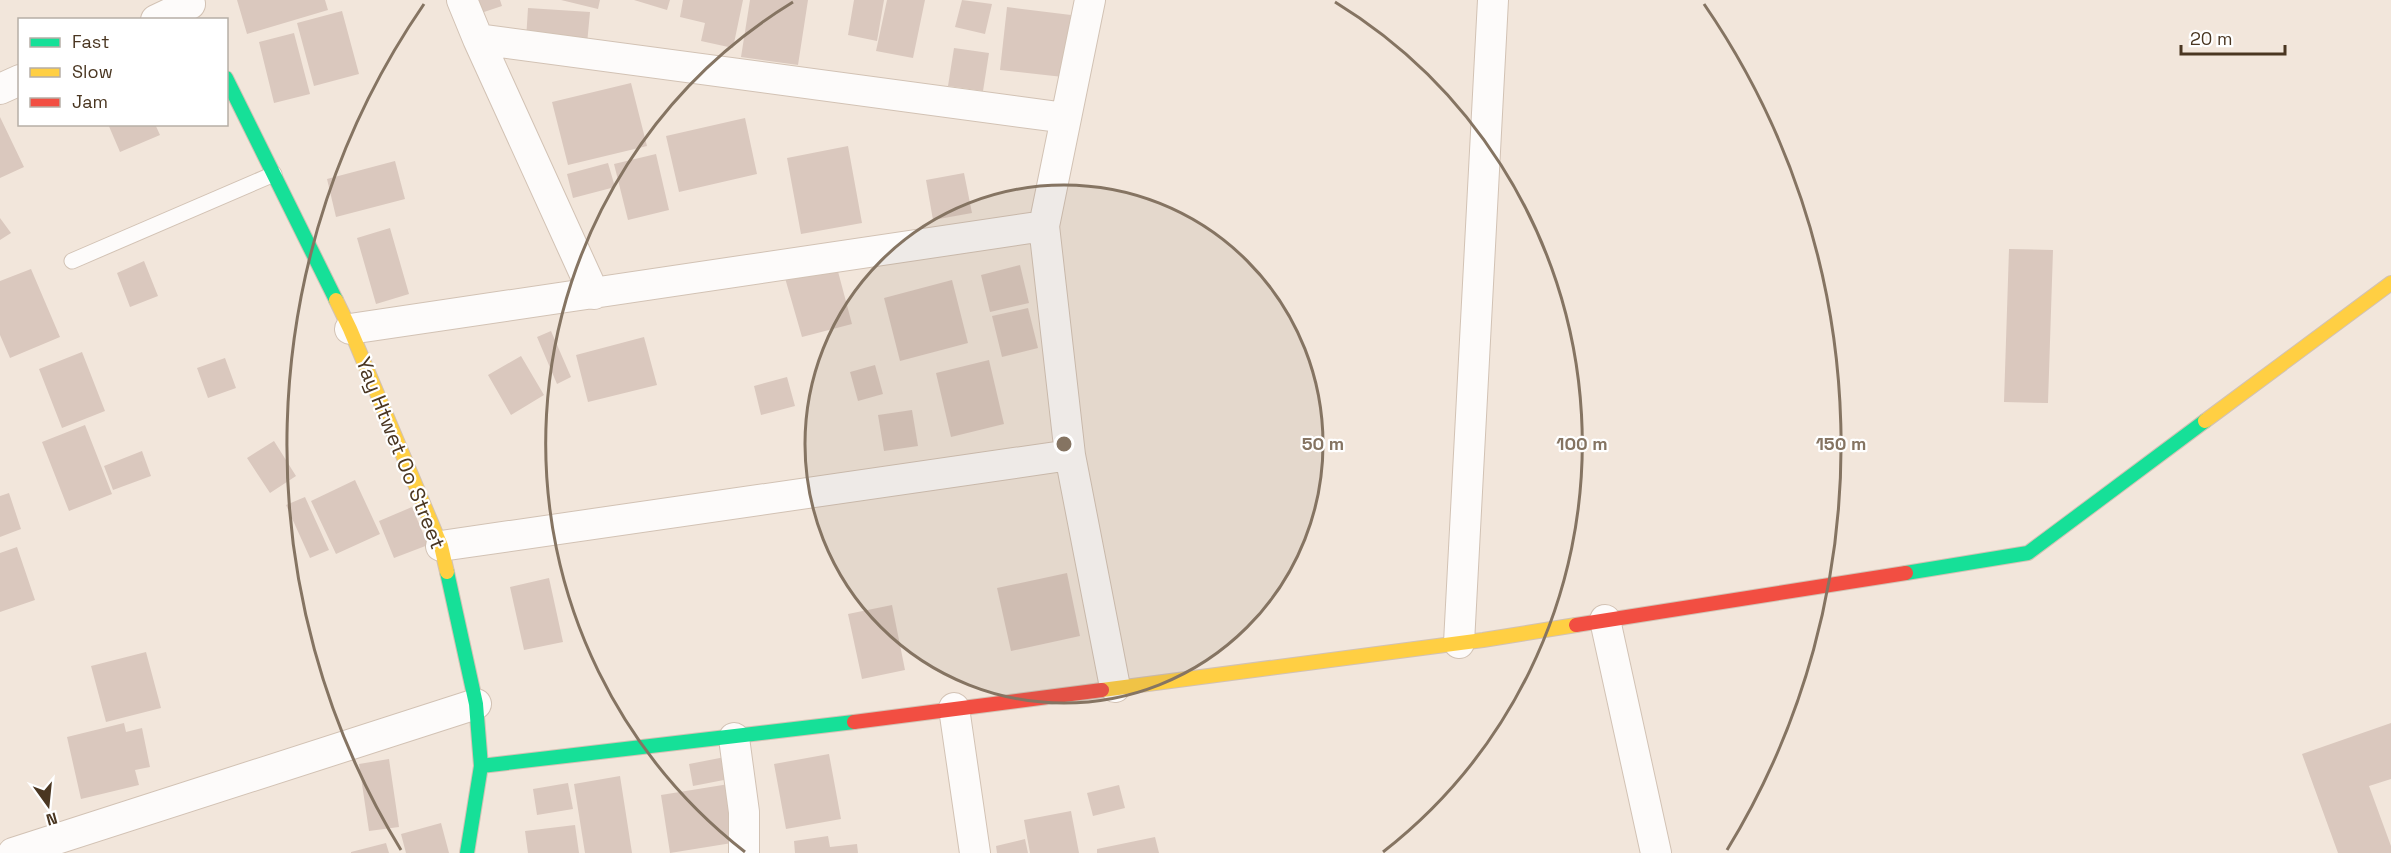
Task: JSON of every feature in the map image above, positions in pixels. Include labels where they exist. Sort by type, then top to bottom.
[{"type":"street","points":[[462,0],[594,294]]},
{"type":"street","points":[[1090,0],[1044,226],[1070,454],[1114,687]]},
{"type":"street","points":[[1460,643],[1492,0]]},
{"type":"street","points":[[162,18],[192,8]]},
{"type":"street","points":[[478,39],[1066,118]]},
{"type":"street","points":[[0,89],[18,81]]},
{"type":"street","name":"Yay Htwet Oo Street","points":[[228,82],[350,329],[441,546],[476,704],[481,766],[467,853]]},
{"type":"street","points":[[350,329],[1044,226]]},
{"type":"street","points":[[481,766],[734,738],[1460,643],[2028,553],[2391,283]]},
{"type":"street","points":[[441,546],[1070,454]]},
{"type":"street","points":[[1605,620],[1656,853]]},
{"type":"street","points":[[13,853],[476,704]]},
{"type":"street","points":[[954,708],[975,853]]},
{"type":"street","points":[[734,738],[744,812],[744,853]]},
{"type":"lane","points":[[72,261],[274,174]]},
{"type":"building","points":[[237,0],[325,0],[328,10],[247,34]]},
{"type":"building","points":[[474,0],[500,0],[502,6],[478,14]]},
{"type":"building","points":[[561,0],[600,0],[598,9]]},
{"type":"building","points":[[634,0],[670,0],[667,10]]},
{"type":"building","points":[[683,0],[743,0],[733,48],[701,41],[705,23],[680,17]]},
{"type":"building","points":[[750,0],[808,0],[798,65],[741,57]]},
{"type":"building","points":[[854,0],[884,0],[877,41],[848,35]]},
{"type":"building","points":[[887,0],[925,0],[913,58],[876,51]]},
{"type":"building","points":[[962,0],[992,4],[985,34],[955,27]]},
{"type":"building","points":[[1007,7],[1071,15],[1063,77],[1000,70]]},
{"type":"building","points":[[528,8],[590,12],[587,44],[526,40]]},
{"type":"building","points":[[342,11],[359,74],[314,86],[297,23]]},
{"type":"building","points":[[294,33],[310,94],[274,103],[259,42]]},
{"type":"building","points":[[954,48],[989,53],[983,91],[948,86]]},
{"type":"building","points":[[631,83],[647,146],[568,165],[552,102]]},
{"type":"building","points":[[0,117],[24,167],[0,178]]},
{"type":"building","points":[[745,118],[757,174],[679,192],[666,136]]},
{"type":"building","points":[[109,126],[156,126],[160,135],[120,152]]},
{"type":"building","points":[[848,146],[862,223],[801,234],[787,158]]},
{"type":"building","points":[[656,154],[669,210],[628,220],[614,164]]},
{"type":"building","points":[[395,161],[405,199],[336,217],[327,179]]},
{"type":"building","points":[[608,163],[615,187],[573,198],[567,174]]},
{"type":"building","points":[[964,173],[972,213],[933,220],[926,180]]},
{"type":"building","points":[[0,218],[11,233],[0,240]]},
{"type":"building","points":[[390,228],[409,294],[376,304],[357,238]]},
{"type":"building","points":[[2009,249],[2053,250],[2048,403],[2004,402]]},
{"type":"building","points":[[144,261],[158,296],[130,307],[117,273]]},
{"type":"building","points":[[836,264],[852,324],[802,337],[785,278]]},
{"type":"building","points":[[1020,265],[1029,303],[990,312],[981,275]]},
{"type":"building","points":[[31,269],[60,337],[10,358],[0,335],[0,281]]},
{"type":"building","points":[[952,280],[968,343],[900,361],[884,298]]},
{"type":"building","points":[[1028,308],[1038,348],[1002,357],[992,316]]},
{"type":"building","points":[[551,331],[571,377],[557,384],[537,337]]},
{"type":"building","points":[[644,337],[657,385],[588,402],[576,355]]},
{"type":"building","points":[[82,352],[105,411],[62,428],[39,369]]},
{"type":"building","points":[[521,356],[544,395],[511,415],[488,375]]},
{"type":"building","points":[[225,358],[236,388],[208,398],[197,368]]},
{"type":"building","points":[[989,360],[1004,424],[951,437],[936,373]]},
{"type":"building","points":[[875,365],[883,394],[858,401],[850,372]]},
{"type":"building","points":[[787,377],[795,406],[761,415],[754,386]]},
{"type":"building","points":[[912,410],[918,446],[884,451],[878,415]]},
{"type":"building","points":[[85,425],[112,494],[69,511],[42,442]]},
{"type":"building","points":[[274,441],[296,476],[270,493],[247,458]]},
{"type":"building","points":[[142,451],[151,476],[113,490],[104,466]]},
{"type":"building","points":[[355,480],[380,534],[336,554],[311,501]]},
{"type":"building","points":[[9,493],[21,529],[0,537],[0,496]]},
{"type":"building","points":[[305,497],[329,550],[310,558],[286,505]]},
{"type":"building","points":[[412,507],[428,545],[394,558],[379,521]]},
{"type":"building","points":[[17,547],[35,600],[0,612],[0,553]]},
{"type":"building","points":[[1067,573],[1080,636],[1011,651],[997,588]]},
{"type":"building","points":[[549,578],[563,642],[524,650],[510,587]]},
{"type":"building","points":[[892,605],[905,670],[862,679],[848,614]]},
{"type":"building","points":[[146,652],[161,708],[106,722],[91,666]]},
{"type":"building","points":[[124,723],[126,732],[142,728],[150,767],[135,770],[139,785],[81,799],[67,737]]},
{"type":"building","points":[[2391,723],[2391,779],[2369,786],[2391,846],[2391,853],[2338,853],[2302,754]]},
{"type":"building","points":[[829,754],[841,819],[786,829],[774,764]]},
{"type":"building","points":[[725,757],[729,779],[693,786],[689,764]]},
{"type":"building","points":[[389,759],[399,827],[369,831],[359,764]]},
{"type":"building","points":[[620,776],[632,853],[585,853],[574,784]]},
{"type":"building","points":[[568,783],[573,809],[537,815],[533,789]]},
{"type":"building","points":[[729,784],[738,842],[670,853],[661,795]]},
{"type":"building","points":[[1119,785],[1125,808],[1093,816],[1087,793]]},
{"type":"building","points":[[1071,811],[1079,853],[1030,853],[1024,820]]},
{"type":"building","points":[[441,823],[449,853],[406,853],[401,834]]},
{"type":"building","points":[[575,825],[579,853],[528,853],[525,831]]},
{"type":"building","points":[[828,836],[830,847],[857,844],[858,853],[795,853],[794,841]]},
{"type":"building","points":[[1155,837],[1159,853],[1097,853],[1097,849]]},
{"type":"building","points":[[1025,839],[1028,853],[997,853],[996,846]]},
{"type":"building","points":[[386,843],[389,853],[351,853],[351,852]]},
{"type":"traffic: fast","points":[[228,82],[336,300]]},
{"type":"traffic: fast","points":[[1906,573],[2028,553],[2205,421]]},
{"type":"traffic: fast","points":[[447,572],[476,704],[481,766],[467,853]]},
{"type":"traffic: fast","points":[[481,766],[854,722]]},
{"type":"traffic: slow","points":[[2205,421],[2391,283]]},
{"type":"traffic: slow","points":[[336,300],[441,546],[447,572]]},
{"type":"traffic: slow","points":[[1102,690],[1483,640],[1576,625]]},
{"type":"traffic: jam","points":[[1576,625],[1906,573]]},
{"type":"traffic: jam","points":[[854,722],[1102,690]]}]
